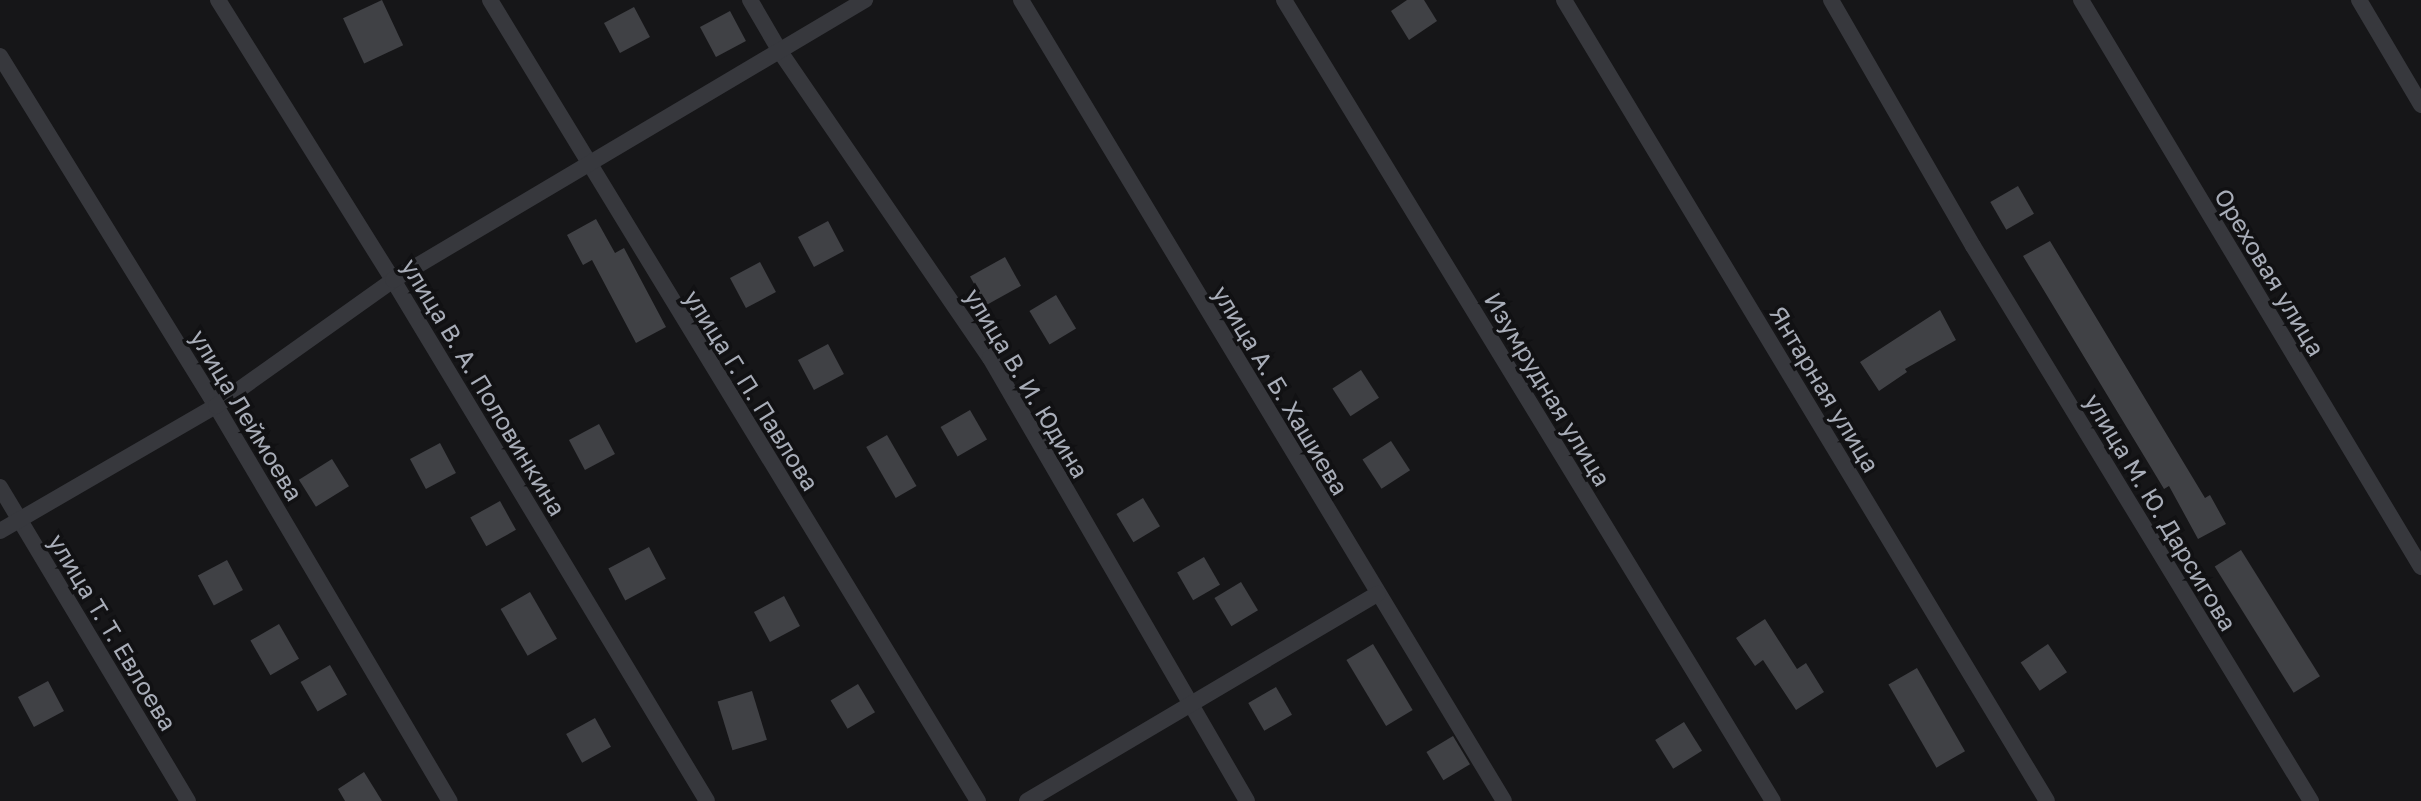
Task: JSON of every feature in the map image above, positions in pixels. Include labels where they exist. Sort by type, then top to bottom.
[{"type":"street","name":"улица В. А. Половинкина","points":[[218,0],[393,280],[707,801]]},
{"type":"street","name":"улица Г. П. Павлова","points":[[490,0],[588,166],[978,801]]},
{"type":"street","name":"улица В. И. Юдина","points":[[750,0],[781,52],[990,358],[1188,706],[1247,801]]},
{"type":"street","points":[[0,531],[216,406],[393,280],[865,0]]},
{"type":"street","name":"улица А. Б. Хашиева","points":[[1021,0],[1504,801]]},
{"type":"street","name":"Изумрудная улица","points":[[1284,0],[1773,801]]},
{"type":"street","name":"Янтарная улица","points":[[1564,0],[2047,801]]},
{"type":"street","name":"улица М. Ю. Дарсигова","points":[[1831,0],[1972,246],[2311,801]]},
{"type":"street","name":"Ореховая улица","points":[[2081,0],[2421,567]]},
{"type":"street","points":[[2359,0],[2421,106]]},
{"type":"street","name":"улица Леймоева","points":[[0,56],[216,406],[450,801]]},
{"type":"street","name":"улица Т. Т. Евлоева","points":[[0,487],[188,801]]},
{"type":"street","points":[[1027,801],[1377,594]]},
{"type":"building","points":[[382,0],[403,45],[364,63],[343,18]]},
{"type":"building","points":[[1407,0],[1424,0],[1437,21],[1409,40],[1391,11]]},
{"type":"building","points":[[634,7],[650,37],[620,53],[604,23]]},
{"type":"building","points":[[730,11],[746,41],[716,57],[700,27]]},
{"type":"building","points":[[2018,186],[2034,214],[2006,230],[1990,202]]},
{"type":"building","points":[[596,219],[615,253],[624,248],[666,327],[636,343],[592,260],[583,265],[567,235]]},
{"type":"building","points":[[828,221],[844,251],[814,267],[798,237]]},
{"type":"building","points":[[2050,241],[2205,498],[2210,495],[2226,524],[2198,539],[2169,486],[2164,489],[2023,256]]},
{"type":"building","points":[[1005,257],[1021,286],[986,305],[970,276]]},
{"type":"building","points":[[760,262],[776,292],[746,308],[730,278]]},
{"type":"building","points":[[1056,295],[1076,328],[1050,344],[1029,311]]},
{"type":"building","points":[[1940,310],[1956,340],[1905,369],[1907,372],[1879,391],[1860,362]]},
{"type":"building","points":[[828,344],[844,374],[814,390],[798,360]]},
{"type":"building","points":[[1361,370],[1379,398],[1350,416],[1332,389]]},
{"type":"building","points":[[970,410],[987,439],[958,456],[941,427]]},
{"type":"building","points":[[599,424],[615,454],[585,470],[569,440]]},
{"type":"building","points":[[887,435],[916,486],[896,498],[866,447]]},
{"type":"building","points":[[1391,441],[1410,470],[1382,489],[1362,460]]},
{"type":"building","points":[[440,443],[456,473],[426,489],[410,459]]},
{"type":"building","points":[[332,459],[349,486],[316,507],[299,480]]},
{"type":"building","points":[[1143,498],[1160,526],[1133,542],[1116,514]]},
{"type":"building","points":[[500,501],[516,530],[486,546],[470,517]]},
{"type":"building","points":[[649,547],[666,579],[625,600],[608,569]]},
{"type":"building","points":[[2241,550],[2320,676],[2294,693],[2215,566]]},
{"type":"building","points":[[1204,557],[1220,585],[1193,600],[1177,572]]},
{"type":"building","points":[[227,560],[243,590],[214,606],[198,575]]},
{"type":"building","points":[[1241,582],[1258,610],[1231,626],[1214,598]]},
{"type":"building","points":[[530,592],[557,639],[528,656],[501,609]]},
{"type":"building","points":[[784,596],[800,626],[770,642],[754,612]]},
{"type":"building","points":[[1765,619],[1797,669],[1806,663],[1824,692],[1796,710],[1763,660],[1755,666],[1736,638]]},
{"type":"building","points":[[279,624],[299,659],[270,675],[250,640]]},
{"type":"building","points":[[1373,644],[1413,710],[1386,726],[1346,660]]},
{"type":"building","points":[[2048,644],[2067,672],[2040,691],[2021,662]]},
{"type":"building","points":[[330,665],[347,694],[318,711],[301,682]]},
{"type":"building","points":[[1917,668],[1965,751],[1936,768],[1888,684]]},
{"type":"building","points":[[48,681],[64,711],[34,727],[18,697]]},
{"type":"building","points":[[858,684],[875,712],[848,729],[831,700]]},
{"type":"building","points":[[1276,687],[1292,715],[1264,731],[1248,703]]},
{"type":"building","points":[[752,691],[767,740],[732,750],[718,702]]},
{"type":"building","points":[[595,718],[611,747],[582,763],[566,734]]},
{"type":"building","points":[[1684,722],[1702,751],[1673,769],[1655,740]]},
{"type":"building","points":[[1453,736],[1470,764],[1443,780],[1426,752]]},
{"type":"building","points":[[364,772],[382,801],[345,801],[338,789]]}]
